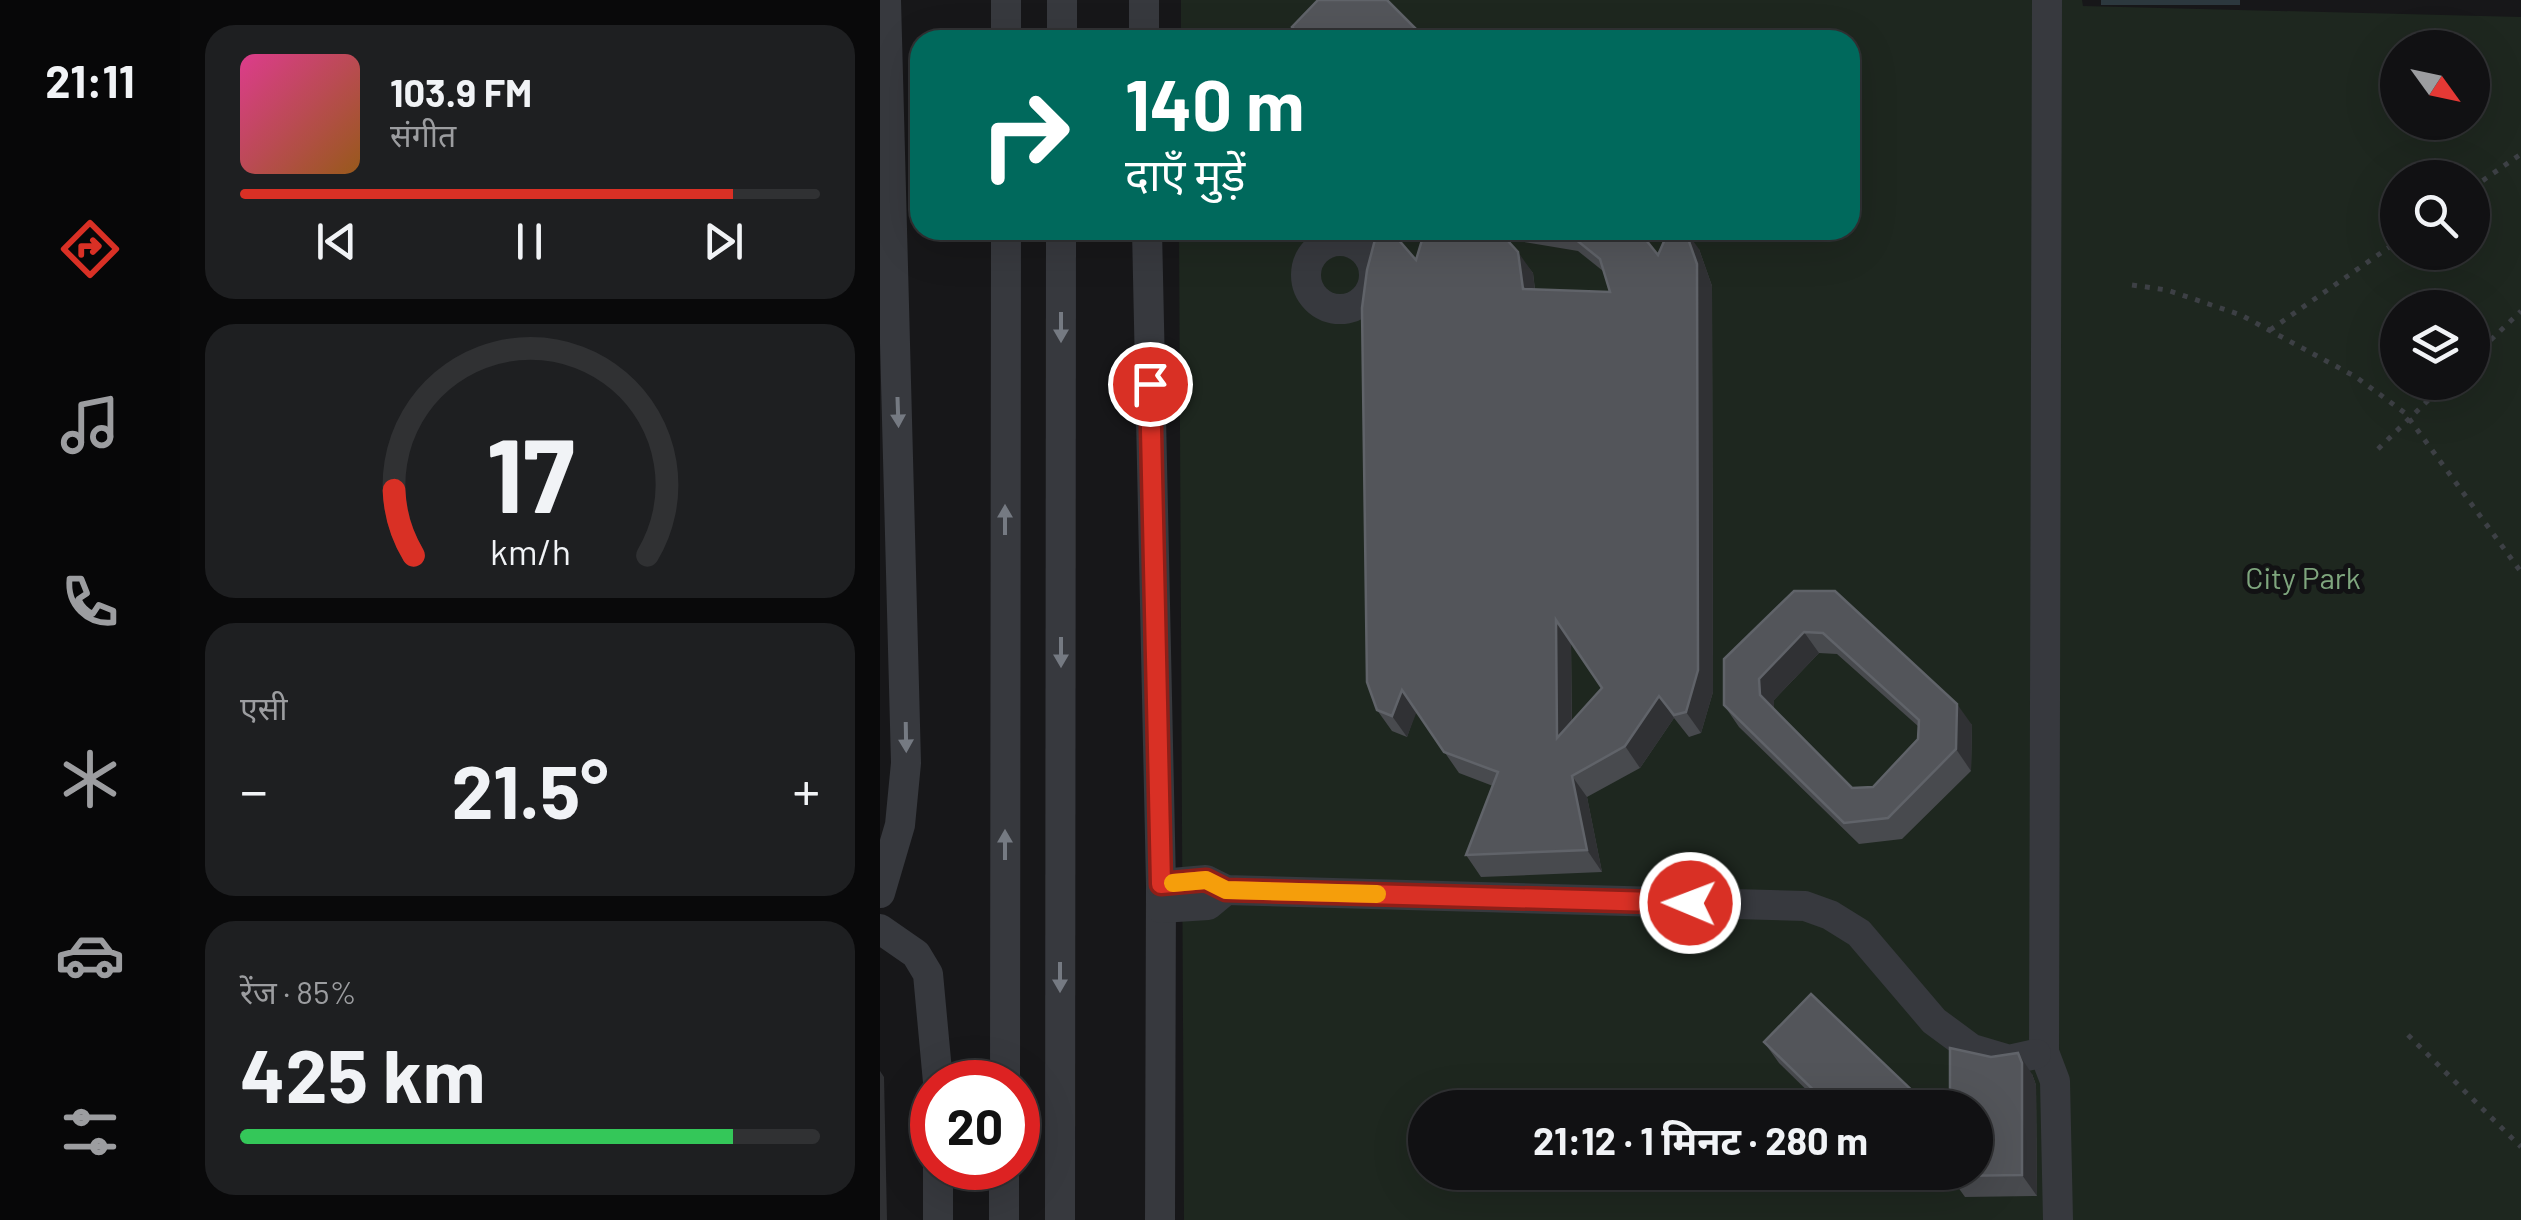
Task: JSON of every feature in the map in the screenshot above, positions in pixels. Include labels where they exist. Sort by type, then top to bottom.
[{"type":"street","points":[[880,894],[900,824],[906,763],[891,565],[886,0]]},
{"type":"street","points":[[1006,0],[1006,30]]},
{"type":"street","points":[[1062,0],[1062,30]]},
{"type":"street","points":[[1144,0],[1144,30]]},
{"type":"street","points":[[2047,0],[2044,1052],[2055,1081],[2058,1220]]},
{"type":"street","points":[[1004,1060],[1006,240]]},
{"type":"street","points":[[1060,1220],[1061,240]]},
{"type":"street","points":[[1147,240],[1161,896],[1160,1220]]},
{"type":"street","points":[[1161,896],[1206,880],[1226,890],[1805,906],[1830,915],[1859,933],[1934,1021],[1972,1050],[2010,1060],[2044,1052]]},
{"type":"street","points":[[880,930],[916,954],[928,974],[936,1060]]},
{"type":"street","points":[[938,1190],[938,1220]]},
{"type":"street","points":[[1004,1190],[1004,1220]]},
{"type":"path","points":[[2490,176],[2521,154]]},
{"type":"path","points":[[2270,330],[2380,253]]},
{"type":"path","points":[[2132,285],[2167,290],[2241,315],[2356,377],[2410,418],[2520,569]]},
{"type":"path","points":[[2490,341],[2521,311]]},
{"type":"path","points":[[2378,449],[2428,400]]},
{"type":"path","points":[[2408,1035],[2521,1147]]},
{"type":"green space","name":"City Park","points":[[1181,0],[2082,0],[2083,6],[2521,17],[2521,1220],[1184,1220],[1179,240],[1860,240],[1860,30],[1181,30]]},
{"type":"shaded area","points":[[2101,0],[2240,0],[2240,5],[2101,5]]},
{"type":"building","points":[[1318,0],[1387,0],[1417,30],[1295,30],[1292,27]]},
{"type":"building","points":[[1375,240],[1399,240],[1416,260],[1422,240],[1507,240],[1518,252],[1523,289],[1610,292],[1600,259],[1576,240],[1646,240],[1658,255],[1665,240],[1689,240],[1697,264],[1698,670],[1686,712],[1674,715],[1659,696],[1625,746],[1572,776],[1587,850],[1466,855],[1498,772],[1444,752],[1402,690],[1392,716],[1377,710],[1367,682],[1362,308]],"holes":[[[1556,620],[1602,688],[1557,738]]]},
{"type":"building","points":[[1794,591],[1835,591],[1957,704],[1956,749],[1888,818],[1844,823],[1724,705],[1724,659]],"holes":[[[1804,632],[1823,633],[1919,720],[1918,739],[1873,787],[1852,788],[1760,695],[1759,679]]]},
{"type":"building","points":[[1811,994],[1912,1090],[1813,1090],[1764,1042]]},
{"type":"building","points":[[1950,1048],[1991,1057],[2018,1053],[2022,1063],[2022,1175],[1993,1175],[1993,1090],[1950,1090]]},
{"type":"slow traffic","points":[[1173,883],[1206,880],[1226,890],[1377,894]]},
{"type":"route","points":[[1150,384],[1161,884],[1206,880],[1226,890],[1690,903]]}]
